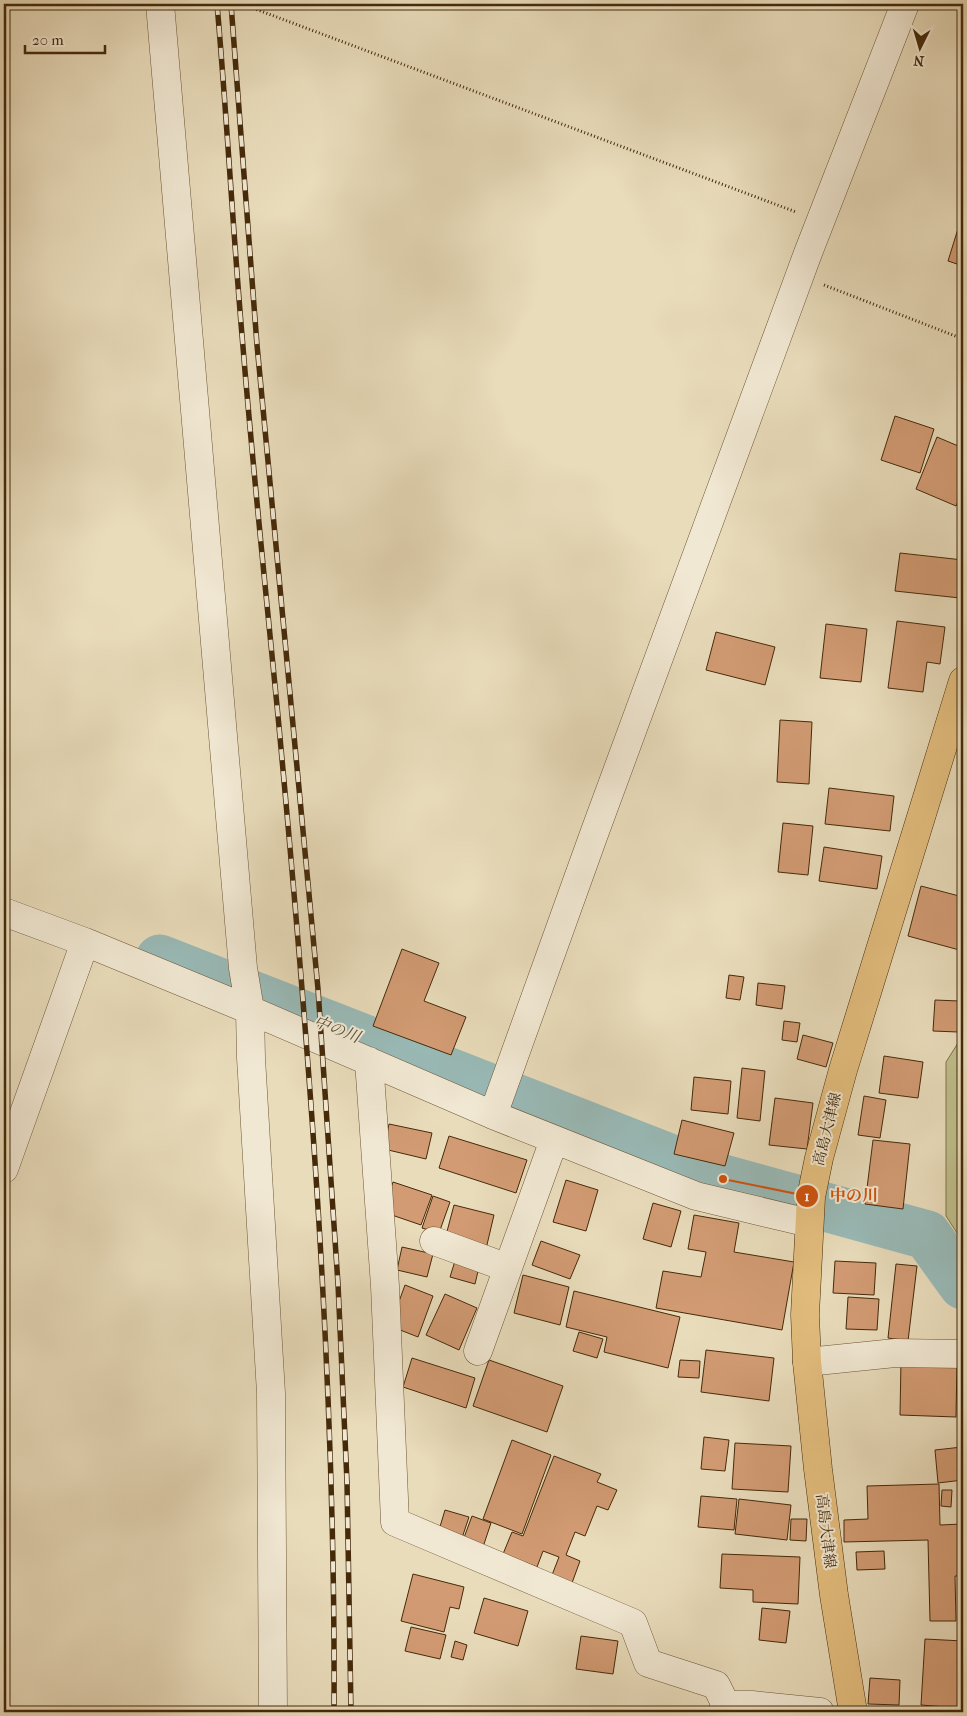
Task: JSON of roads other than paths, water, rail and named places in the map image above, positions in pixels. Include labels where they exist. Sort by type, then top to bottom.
[{"type":"main road","name":"高島大津線","points":[[853,1712],[834,1595],[807,1362],[804,1315],[810,1212],[819,1158],[843,1070],[963,681]]},
{"type":"street","points":[[160,4],[243,968],[250,1010],[250,1058],[271,1393],[272,1712]]},
{"type":"street","points":[[493,1115],[799,276],[906,4]]},
{"type":"street","points":[[4,912],[85,942],[250,1010],[493,1115],[696,1196],[810,1212]]},
{"type":"street","points":[[4,1170],[85,942]]},
{"type":"street","points":[[369,1061],[385,1286],[396,1522],[633,1623],[648,1663],[716,1685],[724,1709],[752,1705],[820,1712]]},
{"type":"street","points":[[478,1351],[554,1140]]},
{"type":"street","points":[[434,1241],[508,1268]]},
{"type":"street","points":[[807,1362],[895,1354],[963,1354]]},
{"type":"waterway","name":"中の川","points":[[160,959],[723,1179],[927,1235],[963,1285]]},
{"type":"railway","points":[[217,4],[247,393],[278,716],[310,1089],[325,1338],[330,1463],[334,1712]]},
{"type":"railway","points":[[231,4],[257,345],[318,989],[338,1284],[347,1482],[351,1712]]},
{"type":"place","name":"中の川","points":[[723,1179]]}]
